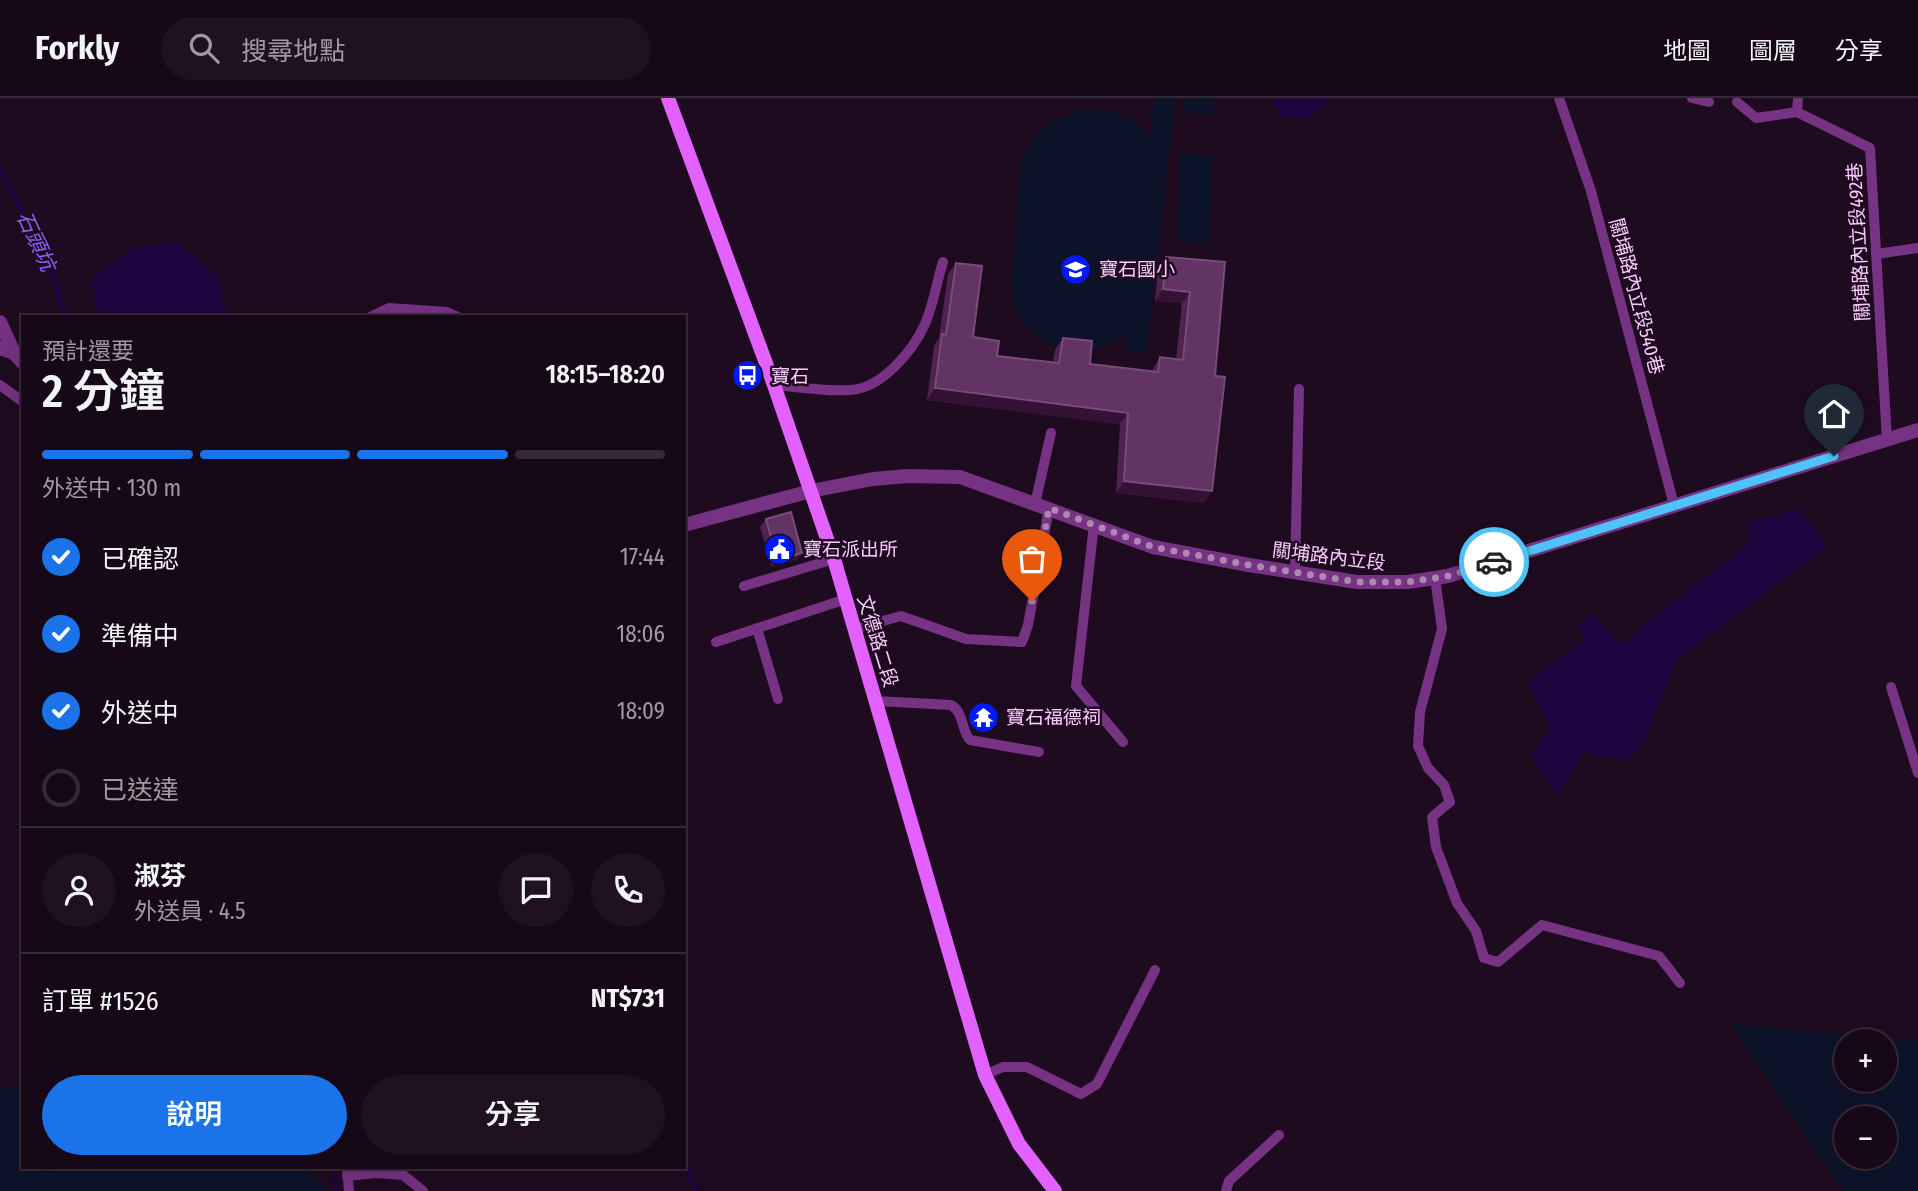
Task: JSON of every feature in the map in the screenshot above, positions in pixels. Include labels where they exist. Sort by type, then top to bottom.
[{"type":"main road","name":"文德路二段","points":[[668,98],[774,385],[834,558],[985,1075],[1019,1144],[1055,1191]]},
{"type":"street","points":[[0,322],[12,355]]},
{"type":"street","name":"關埔路內立段","points":[[686,524],[811,491],[873,479],[908,476],[960,477],[1153,547],[1357,582],[1408,582],[1448,576],[1918,430]]},
{"type":"lane","name":"關埔路內立段540巷","points":[[1559,98],[1591,191],[1674,505]]},
{"type":"lane","points":[[1692,98],[1709,102]]},
{"type":"lane","points":[[1737,102],[1756,118],[1797,112],[1798,98]]},
{"type":"lane","name":"關埔路內立段492巷","points":[[1797,112],[1870,148],[1887,440]]},
{"type":"lane","points":[[1876,254],[1918,248]]},
{"type":"lane","points":[[774,385],[851,391],[867,387],[879,380],[897,365],[925,325],[943,262]]},
{"type":"lane","points":[[374,315],[389,308],[447,312],[454,315]]},
{"type":"lane","points":[[0,385],[21,401]]},
{"type":"lane","points":[[1295,572],[1299,389]]},
{"type":"lane","points":[[854,629],[901,615],[966,639],[1022,642],[1028,625],[1051,433]]},
{"type":"lane","points":[[1094,524],[1076,686],[1123,742]]},
{"type":"lane","points":[[744,586],[834,558]]},
{"type":"lane","points":[[1436,578],[1442,629],[1420,712],[1418,746],[1428,768],[1444,785],[1450,802],[1432,817],[1436,847],[1457,904],[1476,931],[1484,957],[1498,962],[1542,925],[1659,956],[1679,983]]},
{"type":"lane","points":[[716,642],[846,599]]},
{"type":"lane","points":[[757,628],[778,699]]},
{"type":"lane","points":[[1891,687],[1918,773]]},
{"type":"lane","points":[[876,701],[951,705],[956,707],[970,740],[1040,752]]},
{"type":"lane","points":[[985,1075],[1003,1067],[1027,1068],[1081,1094],[1097,1084],[1155,970]]},
{"type":"lane","points":[[1226,1191],[1229,1181],[1279,1135]]},
{"type":"lane","points":[[349,1191],[347,1172],[403,1175],[423,1191]]},
{"type":"shaded area","points":[[1155,98],[1176,98],[1146,354],[1125,350],[1127,334],[1101,347],[1079,348],[1052,344],[1035,335],[1019,316],[1011,294],[1021,161],[1035,134],[1061,118],[1084,109],[1112,110],[1136,121],[1150,139]]},
{"type":"shaded area","points":[[1184,98],[1214,98],[1212,115],[1183,112]]},
{"type":"shaded area","points":[[1270,98],[1333,98],[1306,119],[1282,117]]},
{"type":"shaded area","points":[[1180,153],[1212,154],[1210,243],[1177,242]]},
{"type":"shaded area","points":[[175,241],[218,276],[227,315],[99,315],[91,279],[130,249]]},
{"type":"shaded area","points":[[1800,508],[1827,547],[1677,660],[1643,745],[1625,762],[1584,752],[1558,797],[1531,756],[1550,728],[1528,682],[1584,640],[1579,625],[1592,613],[1621,645],[1650,619],[1750,543],[1747,523]]},
{"type":"shaded area","points":[[1731,1024],[1834,1033],[1834,1092],[1897,1092],[1897,1039],[1918,1041],[1918,1191],[1843,1191]]},
{"type":"shaded area","points":[[21,1085],[21,1169],[304,1169],[327,1191],[0,1191],[0,1089]]},
{"type":"building","points":[[1166,257],[1225,262],[1215,376],[1225,377],[1212,491],[1124,481],[1128,413],[935,388],[956,263],[982,266],[973,337],[999,341],[997,356],[1059,363],[1063,338],[1092,341],[1090,364],[1158,372],[1160,357],[1183,360],[1190,292],[1163,289]]},
{"type":"building","name":"寶石派出所","points":[[791,512],[802,553],[777,560],[766,519]]},
{"type":"waterway","name":"石頭坑","points":[[0,169],[49,262],[64,315]]},
{"type":"waterway","name":"石頭坑","points":[[686,1166],[696,1191]]},
{"type":"waterway","points":[[333,1169],[337,1191]]},
{"type":"way so far","points":[[1032,601],[1049,508],[1153,547],[1357,582],[1408,582],[1448,576],[1494,562]]},
{"type":"place","name":"寶石國小","points":[[1076,269]]},
{"type":"place","name":"寶石","points":[[748,376]]},
{"type":"place","name":"寶石派出所","points":[[780,549]]},
{"type":"place","name":"寶石福德祠","points":[[983,717]]},
{"type":"route","points":[[1494,562],[1834,456]]}]
